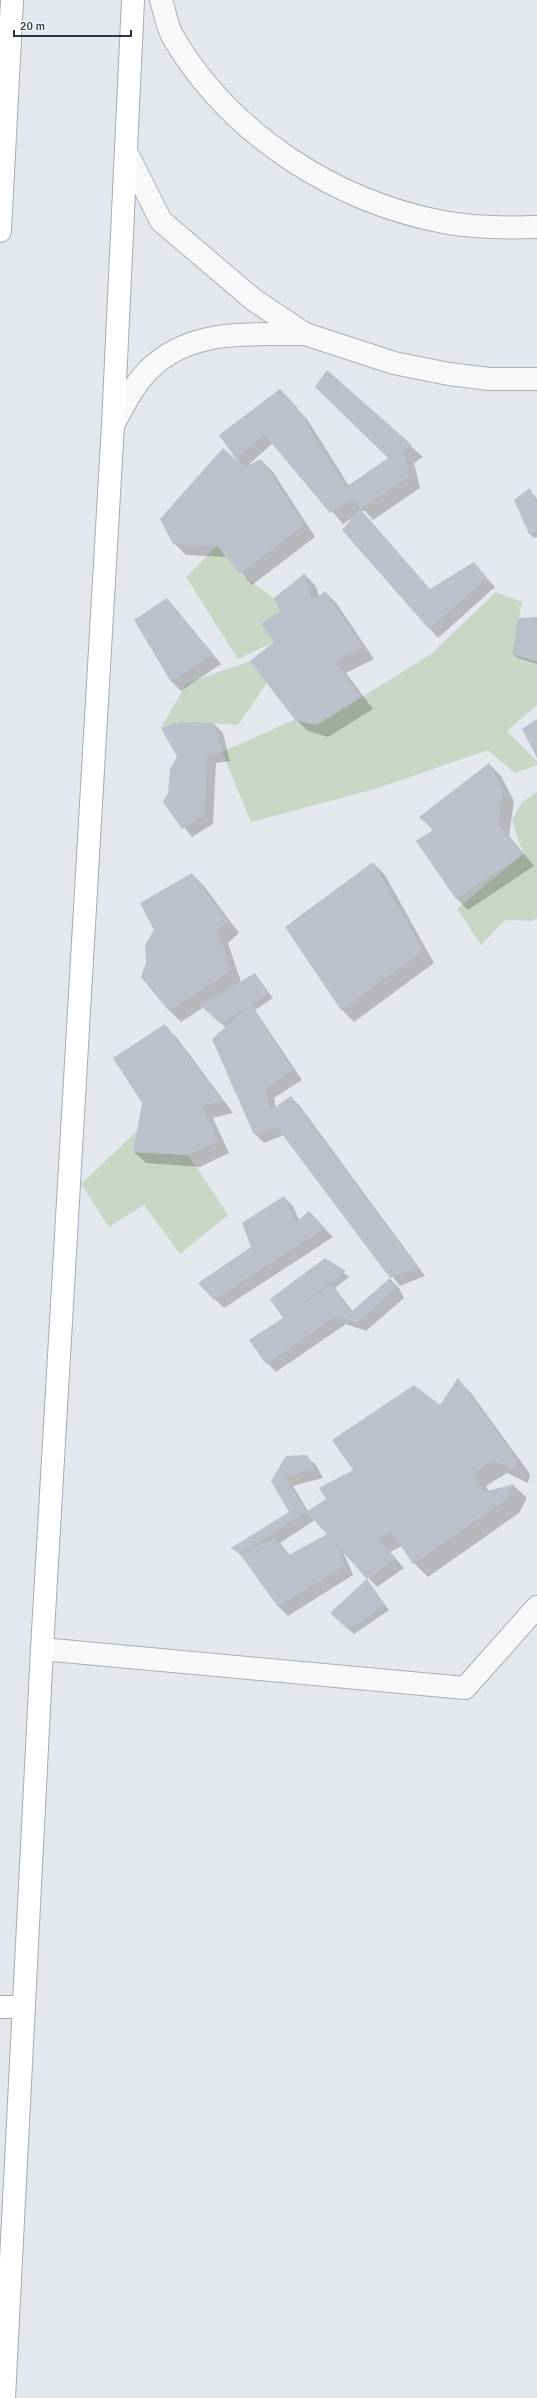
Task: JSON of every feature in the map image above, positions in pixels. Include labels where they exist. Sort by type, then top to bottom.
[{"type":"main road","points":[[0,231],[12,0]]},
{"type":"main road","points":[[4,2398],[42,1649],[113,425],[133,0]]},
{"type":"main road","points":[[0,2007],[24,2007]]},
{"type":"street","points":[[161,0],[172,36],[205,82],[244,123],[288,159],[337,187],[390,208],[444,222],[500,228],[537,227]]},
{"type":"street","points":[[126,151],[162,221],[254,300],[305,334],[394,363],[489,379],[537,379]]},
{"type":"street","points":[[113,425],[135,387],[153,365],[185,344],[217,336],[305,334]]},
{"type":"street","points":[[42,1649],[465,1688],[537,1607]]},
{"type":"green space","points":[[217,546],[240,574],[274,598],[280,611],[274,642],[238,659],[186,577]]},
{"type":"green space","points":[[496,592],[522,602],[512,654],[537,662],[537,705],[507,731],[537,761],[537,765],[515,773],[488,750],[375,789],[251,822],[222,752],[312,712],[317,725],[431,654]]},
{"type":"green space","points":[[250,661],[267,683],[238,725],[214,723],[161,728],[186,684]]},
{"type":"green space","points":[[537,792],[537,918],[533,921],[505,920],[481,945],[457,909],[523,854],[512,820],[522,802]]},
{"type":"green space","points":[[137,1131],[133,1152],[188,1155],[228,1215],[180,1254],[144,1205],[109,1227],[81,1184]]},
{"type":"building","points":[[327,370],[412,445],[403,451],[409,476],[360,509],[355,498],[330,513],[264,434],[236,459],[219,435],[280,389],[296,406],[346,487],[388,458],[315,387]]},
{"type":"building","points":[[223,448],[244,467],[261,459],[304,525],[240,574],[217,546],[173,544],[160,519]]},
{"type":"building","points":[[530,488],[537,504],[537,530],[529,534],[514,500]]},
{"type":"building","points":[[360,509],[430,589],[474,562],[487,578],[429,629],[342,530]]},
{"type":"building","points":[[305,573],[312,601],[325,591],[363,647],[335,661],[361,697],[316,725],[295,720],[250,661],[274,642],[261,624],[280,611],[274,598]]},
{"type":"building","points":[[167,598],[213,654],[171,682],[134,620]]},
{"type":"building","points":[[537,617],[537,662],[512,654],[518,618]]},
{"type":"building","points":[[537,719],[537,758],[522,729]]},
{"type":"building","points":[[180,722],[214,723],[222,752],[207,754],[205,815],[182,829],[163,802],[168,793],[170,769],[177,757],[161,728]]},
{"type":"building","points":[[489,763],[503,789],[498,824],[523,854],[456,899],[416,841],[433,830],[419,817]]},
{"type":"building","points":[[373,862],[423,951],[341,1010],[285,927]]},
{"type":"building","points":[[192,873],[228,921],[217,930],[231,971],[169,1011],[141,977],[146,963],[145,945],[154,930],[140,903]]},
{"type":"building","points":[[255,973],[269,993],[221,1024],[200,1005]]},
{"type":"building","points":[[251,1004],[293,1070],[265,1089],[271,1110],[291,1096],[417,1267],[390,1278],[276,1126],[254,1135],[212,1039]]},
{"type":"building","points":[[165,1024],[222,1101],[202,1106],[218,1141],[188,1155],[133,1152],[142,1103],[113,1058]]},
{"type":"building","points":[[284,1196],[296,1222],[309,1211],[325,1228],[214,1300],[198,1283],[251,1247],[242,1223]]},
{"type":"building","points":[[325,1258],[346,1271],[294,1310],[332,1284],[351,1312],[390,1278],[396,1288],[357,1323],[336,1316],[266,1364],[249,1340],[283,1318],[270,1299]]},
{"type":"building","points":[[458,1378],[517,1459],[514,1470],[493,1460],[473,1473],[484,1492],[514,1484],[506,1500],[413,1564],[391,1531],[378,1538],[396,1559],[367,1579],[335,1543],[345,1565],[278,1607],[240,1554],[275,1538],[289,1555],[327,1534],[306,1512],[326,1499],[319,1488],[353,1470],[332,1440],[414,1385],[440,1405]]},
{"type":"building","points":[[307,1455],[315,1469],[285,1477],[306,1512],[240,1554],[231,1548],[289,1512],[271,1481],[286,1456]]},
{"type":"building","points":[[367,1579],[385,1605],[349,1630],[330,1613]]}]
